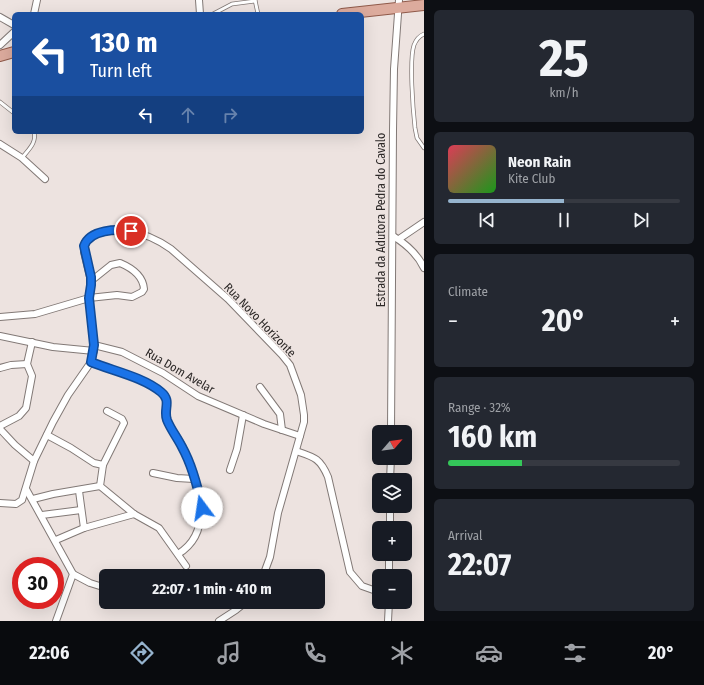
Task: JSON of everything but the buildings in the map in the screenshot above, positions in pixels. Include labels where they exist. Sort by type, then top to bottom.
[{"type":"main road","points":[[353,12],[398,4],[424,5]]},
{"type":"main road","points":[[0,56],[12,53]]},
{"type":"street","points":[[34,12],[37,0]]},
{"type":"street","points":[[199,0],[200,12]]},
{"type":"street","name":"Estrada da Adutora Pedra do Cavalo","points":[[391,425],[393,236],[392,130],[398,4]]},
{"type":"street","points":[[0,17],[12,24]]},
{"type":"street","points":[[0,45],[12,34]]},
{"type":"street","points":[[0,144],[22,158],[45,179]]},
{"type":"street","points":[[399,239],[424,222]]},
{"type":"street","name":"Rua Novo Horizonte","points":[[91,281],[84,246],[90,238],[106,232],[120,230],[131,231],[155,239],[175,253],[232,303],[290,365],[298,384],[304,415],[300,436],[278,513],[270,558],[266,569]]},
{"type":"street","points":[[393,236],[412,249],[424,268]]},
{"type":"street","points":[[0,317],[35,314],[89,298],[117,294],[132,297],[142,292],[144,289],[141,277],[120,263],[111,265],[91,281],[89,298],[94,348],[91,362],[68,395],[34,460],[24,497],[20,502],[11,504],[0,503]]},
{"type":"street","name":"Rua Dom Avelar","points":[[0,336],[53,347],[94,348],[122,352],[163,373],[198,396],[243,415],[300,436]]},
{"type":"street","points":[[0,426],[19,416],[26,408],[32,381],[31,371],[27,364],[32,342]]},
{"type":"street","points":[[91,362],[144,382],[156,388],[166,397],[168,403],[165,411],[167,420],[173,433],[183,448],[202,508],[201,520],[192,542],[178,554]]},
{"type":"street","points":[[0,368],[11,365],[27,364]]},
{"type":"street","points":[[260,387],[280,414],[282,430]]},
{"type":"street","points":[[100,486],[102,465],[124,423],[122,419],[107,411]]},
{"type":"street","points":[[230,470],[237,449],[243,415]]},
{"type":"street","points":[[0,430],[15,445],[34,460]]},
{"type":"street","points":[[47,435],[94,463],[102,465]]},
{"type":"street","points":[[296,451],[320,461],[324,468],[328,477],[350,572],[362,586],[372,590]]},
{"type":"street","points":[[153,473],[177,478],[194,479]]},
{"type":"street","points":[[33,500],[53,494],[100,486]]},
{"type":"street","points":[[100,486],[134,514],[159,528],[186,566]]},
{"type":"street","points":[[26,489],[56,540],[73,574],[90,584],[99,586]]},
{"type":"street","points":[[79,490],[84,528]]},
{"type":"street","points":[[42,515],[81,510]]},
{"type":"street","points":[[56,540],[84,528],[134,514]]},
{"type":"street","points":[[56,621],[73,574]]},
{"type":"street","points":[[219,621],[237,609]]},
{"type":"street","points":[[388,621],[389,609]]},
{"type":"lane","points":[[217,12],[232,4],[254,1],[257,12]]},
{"type":"lane","points":[[424,34],[417,39],[414,45],[412,60],[415,128],[417,138],[424,148]]},
{"type":"lane","points":[[0,102],[12,111]]},
{"type":"lane","points":[[22,158],[34,143],[34,134]]},
{"type":"route","points":[[131,231],[120,230],[106,232],[98,234],[85,242],[84,252],[91,277],[89,298],[94,351],[91,362],[109,370],[140,380],[156,388],[166,397],[168,403],[165,411],[169,425],[187,457],[202,508]]}]
